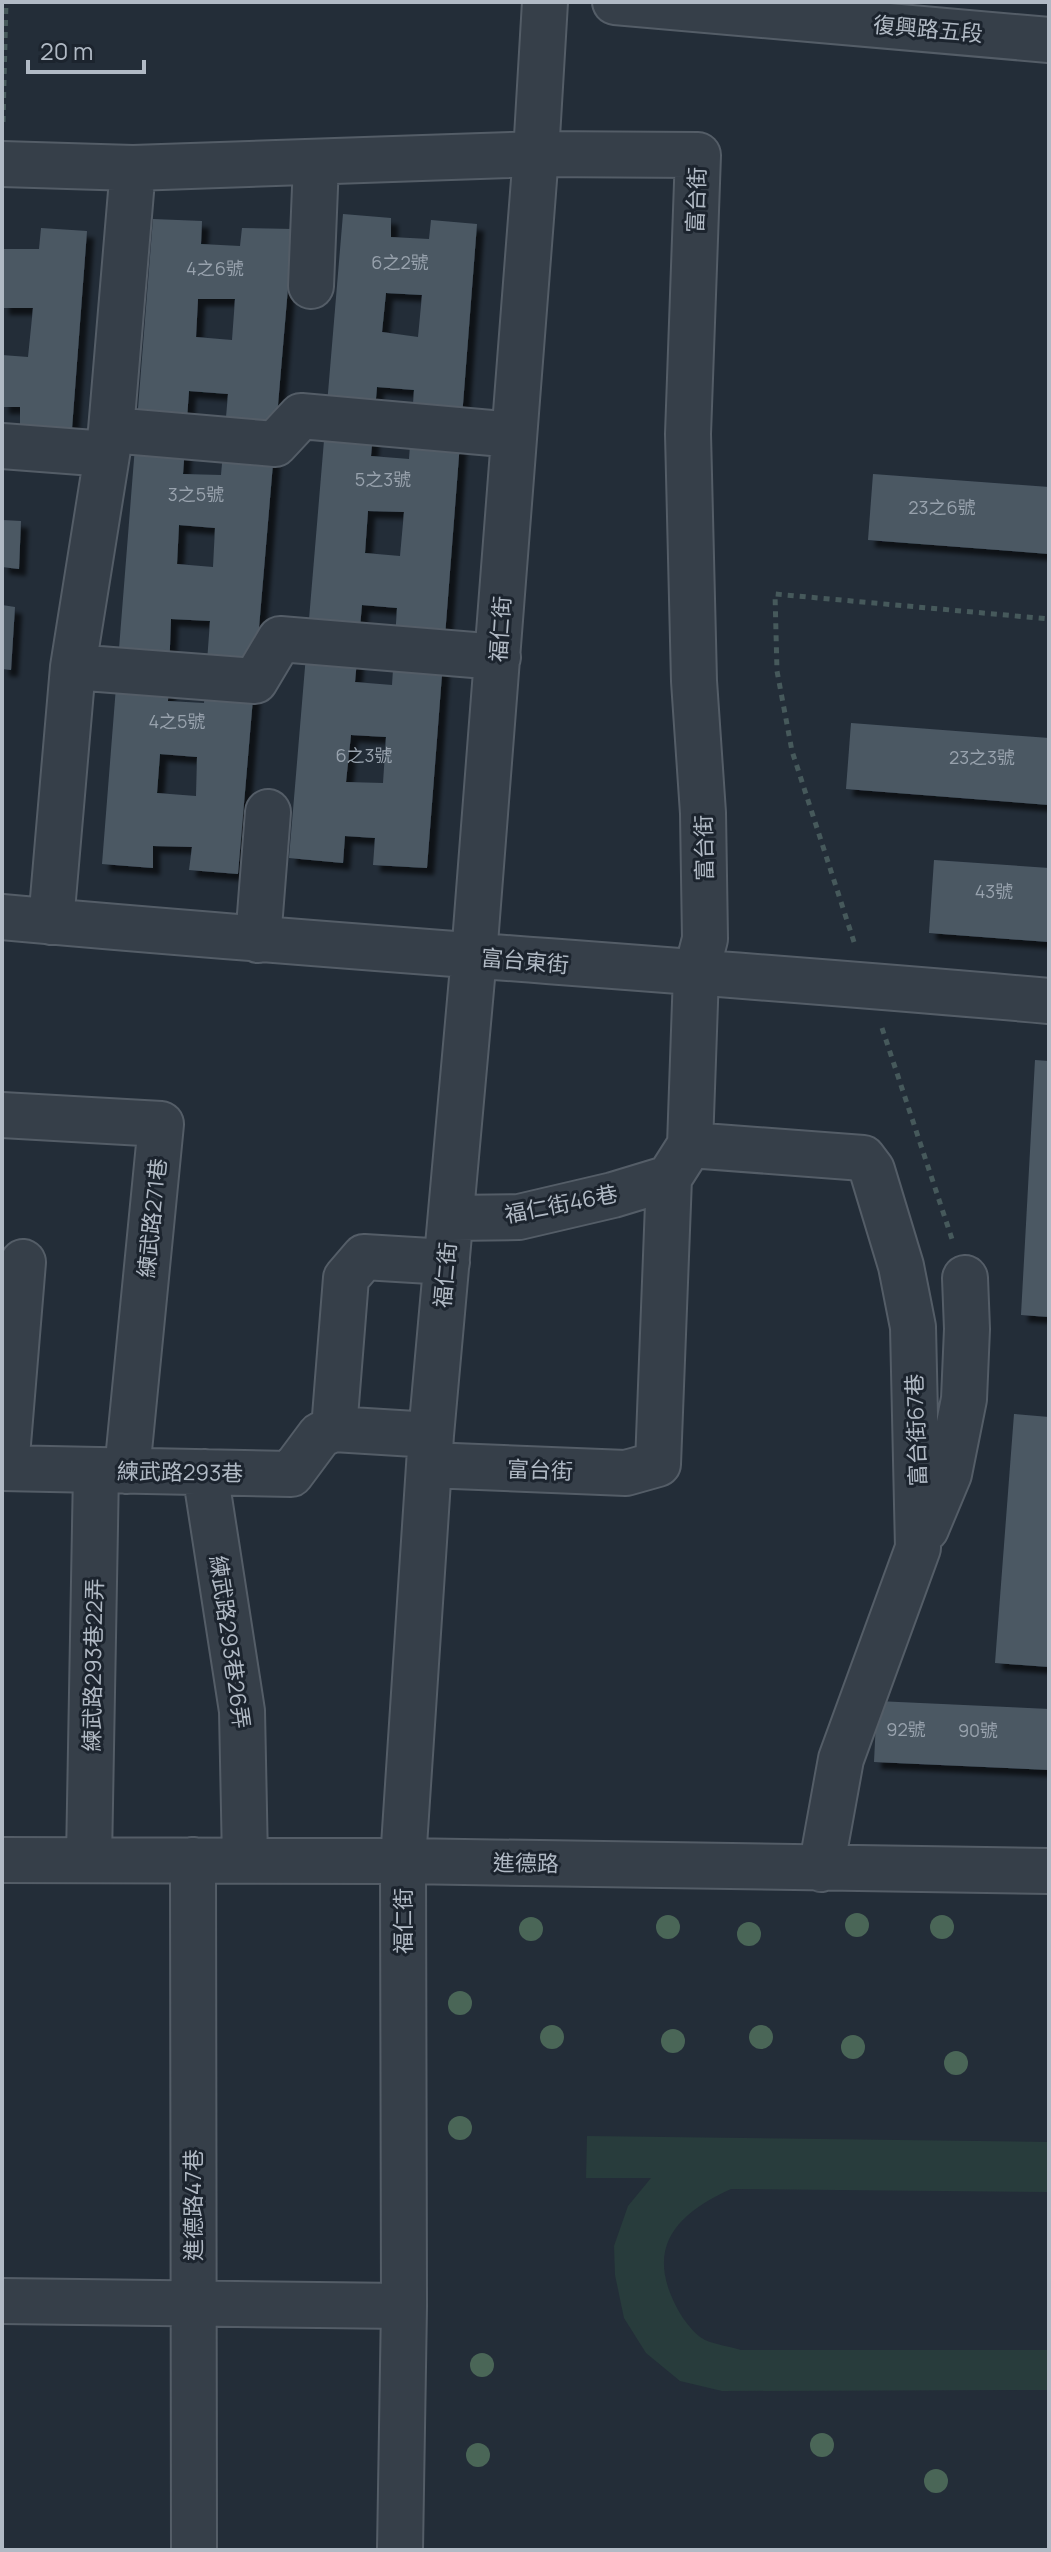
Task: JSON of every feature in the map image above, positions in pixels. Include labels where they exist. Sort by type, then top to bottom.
[{"type":"street","name":"福仁街","points":[[400,2550],[404,2306],[403,1861],[430,1450],[498,657],[545,2]]},
{"type":"street","name":"復興路五段","points":[[615,2],[1049,40]]},
{"type":"street","points":[[2,164],[133,168],[536,154]]},
{"type":"street","name":"富台街","points":[[430,1450],[626,1473],[658,1464],[679,1161],[696,974],[705,939],[704,829],[694,681],[688,434],[698,155],[536,154]]},
{"type":"street","points":[[311,286],[316,163]]},
{"type":"street","points":[[51,922],[73,667],[109,442],[133,168]]},
{"type":"street","points":[[2,446],[109,442],[275,444],[301,416],[514,435]]},
{"type":"street","points":[[73,667],[255,681],[280,639],[498,657]]},
{"type":"street","points":[[258,940],[268,812]]},
{"type":"street","name":"富台東街","points":[[2,917],[258,940],[1049,1001]]},
{"type":"street","name":"練武路271巷","points":[[2,1115],[161,1124],[112,1471]]},
{"type":"street","name":"富台街67巷","points":[[679,1161],[863,1158],[872,1170],[901,1266],[913,1327],[918,1548],[841,1759],[821,1869]]},
{"type":"street","name":"福仁街46巷","points":[[451,1218],[519,1217],[613,1195],[679,1161]]},
{"type":"street","points":[[430,1450],[334,1429],[346,1278],[364,1257],[447,1262]]},
{"type":"street","name":"練武路293巷","points":[[23,1262],[4,1468],[291,1474],[320,1435],[334,1429]]},
{"type":"street","points":[[918,1548],[949,1474],[964,1399],[967,1329],[965,1278]]},
{"type":"street","name":"練武路293巷22弄","points":[[89,1859],[112,1471]]},
{"type":"street","name":"練武路293巷26弄","points":[[205,1472],[242,1711],[245,1860]]},
{"type":"street","name":"進德路","points":[[2,1860],[403,1861],[1049,1871]]},
{"type":"street","name":"進德路47巷","points":[[193,1860],[194,2550]]},
{"type":"street","points":[[2,2301],[404,2306]]},
{"type":"path","points":[[2,136],[6,2]]},
{"type":"path","points":[[965,1278],[792,751],[777,671],[775,594],[1049,619]]},
{"type":"green space","points":[[587,2136],[1049,2142],[1049,2192],[731,2189],[697,2208],[683,2220],[666,2247],[664,2263],[666,2281],[674,2302],[687,2323],[709,2342],[741,2350],[1049,2350],[1049,2390],[722,2391],[680,2381],[646,2353],[624,2318],[615,2275],[614,2246],[628,2206],[651,2178],[586,2178]]},
{"type":"building","points":[[343,214],[391,218],[391,237],[429,239],[431,220],[477,224],[427,868],[373,865],[375,838],[345,836],[343,863],[289,858]],"holes":[[[386,293],[422,295],[418,337],[382,332]],[[377,387],[414,390],[409,459],[371,456]],[[368,511],[404,512],[400,556],[365,553]],[[362,605],[397,608],[392,685],[355,682]],[[351,735],[386,737],[383,783],[346,782]]]},
{"type":"building","points":[[153,219],[202,221],[201,244],[240,246],[242,228],[293,229],[238,874],[189,870],[192,847],[153,846],[153,868],[102,864]],"holes":[[[198,299],[235,299],[232,340],[196,337]],[[189,391],[228,394],[221,475],[183,474]],[[179,525],[215,528],[213,567],[177,564]],[[171,619],[210,621],[204,703],[168,701]],[[160,754],[197,757],[196,796],[157,793]]]},
{"type":"building","points":[[41,228],[87,231],[71,442],[20,438],[20,407],[2,407],[2,355],[28,357],[33,308],[2,308],[2,249],[39,249]]},
{"type":"building","points":[[873,474],[1049,487],[1049,554],[868,540]]},
{"type":"building","points":[[2,520],[21,521],[19,569],[2,567]]},
{"type":"building","points":[[2,605],[15,607],[11,670],[2,669]]},
{"type":"building","points":[[851,723],[1049,738],[1049,805],[846,789]]},
{"type":"building","points":[[934,860],[1049,868],[1049,942],[929,933]]},
{"type":"building","points":[[1035,1060],[1049,1061],[1049,1317],[1021,1315]]},
{"type":"building","points":[[1014,1414],[1049,1417],[1049,1667],[995,1663]]},
{"type":"building","points":[[877,1701],[1049,1709],[1049,1770],[874,1762]]}]
